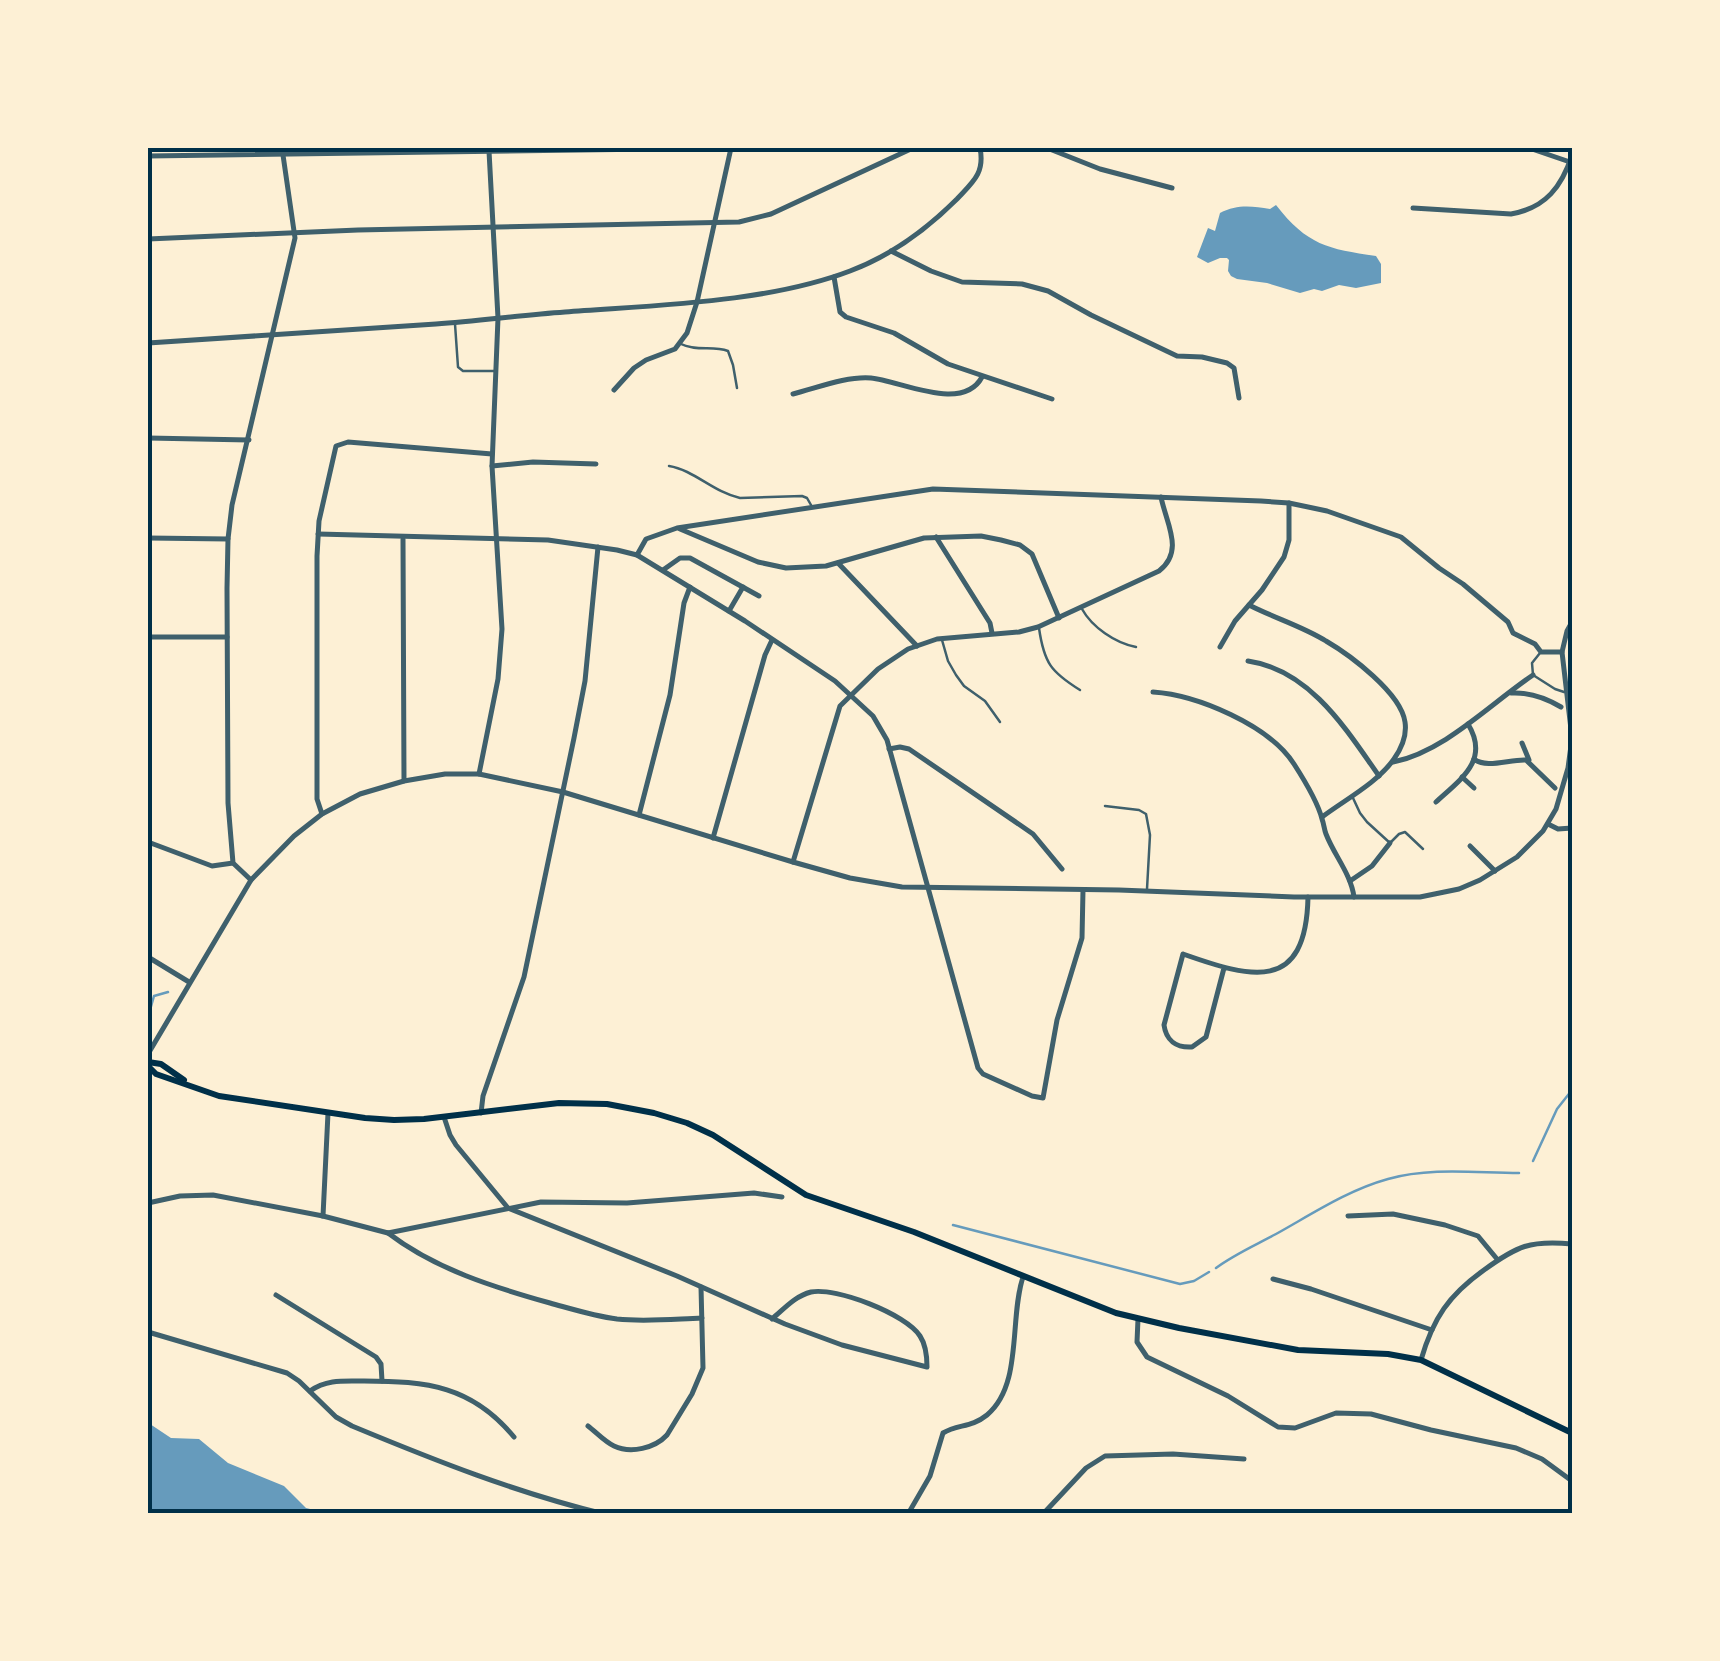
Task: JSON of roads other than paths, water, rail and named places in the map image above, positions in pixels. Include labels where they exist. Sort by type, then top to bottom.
[{"type":"main road","points":[[148,1064],[162,1064],[189,1084],[229,1098],[394,1120],[586,1102],[654,1113],[713,1134],[806,1195],[914,1232],[1138,1320],[1298,1350],[1388,1354],[1421,1360],[1572,1433]]},
{"type":"street","points":[[148,156],[282,151],[728,148],[697,302],[687,333],[680,344],[634,368],[614,390]]},
{"type":"street","points":[[148,239],[751,220],[772,214],[913,148]]},
{"type":"street","points":[[148,343],[697,302],[834,277],[892,251],[936,219],[969,186],[982,165],[980,148]]},
{"type":"street","points":[[1048,148],[1100,169],[1172,188]]},
{"type":"street","points":[[1413,208],[1511,214],[1544,202],[1554,193],[1571,158],[1529,148]]},
{"type":"street","points":[[251,880],[234,863],[228,802],[228,539],[232,505],[295,232],[282,151]]},
{"type":"street","points":[[479,774],[501,650],[492,466],[498,318],[489,152]]},
{"type":"street","points":[[892,251],[957,281],[1022,284],[1048,291],[1177,356],[1227,363],[1234,368],[1239,398]]},
{"type":"street","points":[[834,277],[843,315],[894,334],[939,360],[1052,399]]},
{"type":"street","points":[[793,394],[870,378],[933,393],[964,392],[974,389],[982,377]]},
{"type":"street","points":[[148,438],[248,440]]},
{"type":"street","points":[[322,814],[316,786],[318,534],[338,444],[355,442],[492,454]]},
{"type":"street","points":[[492,466],[533,462],[596,464]]},
{"type":"street","points":[[637,555],[646,539],[677,528],[933,489],[1289,503],[1340,514],[1401,537],[1508,622],[1513,633],[1535,644],[1541,652],[1562,652]]},
{"type":"street","points":[[793,862],[840,706],[885,663],[917,646],[942,638],[1038,627],[1159,571],[1173,554],[1161,497]]},
{"type":"street","points":[[1220,647],[1288,548],[1289,503]]},
{"type":"street","points":[[677,528],[771,566],[810,568],[914,540],[982,536],[1024,548],[1034,558],[1059,618]]},
{"type":"street","points":[[318,534],[548,540],[637,555],[819,669],[873,716],[890,749],[980,1071],[1032,1096],[1043,1098],[1058,1020],[1082,938],[1083,890]]},
{"type":"street","points":[[403,537],[404,781]]},
{"type":"street","points":[[936,537],[993,634]]},
{"type":"street","points":[[148,538],[228,539]]},
{"type":"street","points":[[481,1112],[524,977],[563,792],[585,681],[598,547]]},
{"type":"street","points":[[663,570],[676,560],[687,558],[759,596]]},
{"type":"street","points":[[838,563],[917,646]]},
{"type":"street","points":[[639,815],[670,694],[690,586]]},
{"type":"street","points":[[729,611],[742,587]]},
{"type":"street","points":[[1249,604],[1324,639],[1362,667],[1400,707],[1405,723],[1404,740],[1391,763],[1322,817]]},
{"type":"street","points":[[148,1054],[251,880],[294,836],[322,814],[360,794],[444,774],[479,774],[563,792],[793,862],[884,884],[1308,898],[1434,895],[1459,890],[1495,871],[1533,843],[1548,824],[1560,798],[1571,755],[1562,652],[1572,622]]},
{"type":"street","points":[[148,637],[227,637]]},
{"type":"street","points":[[713,838],[772,639]]},
{"type":"street","points":[[1248,661],[1277,670],[1320,699],[1379,776]]},
{"type":"street","points":[[1391,763],[1410,759],[1468,724],[1533,675]]},
{"type":"street","points":[[1152,692],[1205,703],[1271,739],[1293,762],[1322,817],[1354,897]]},
{"type":"street","points":[[1508,693],[1522,692],[1561,707]]},
{"type":"street","points":[[1436,802],[1474,760],[1476,743],[1468,724]]},
{"type":"street","points":[[1522,743],[1530,763],[1555,788]]},
{"type":"street","points":[[890,749],[910,749],[1020,825],[1062,870]]},
{"type":"street","points":[[1474,760],[1483,764],[1521,760],[1530,763]]},
{"type":"street","points":[[1462,777],[1474,788]]},
{"type":"street","points":[[1548,824],[1558,829],[1572,828]]},
{"type":"street","points":[[148,842],[212,866],[234,863]]},
{"type":"street","points":[[1350,881],[1372,866],[1390,843]]},
{"type":"street","points":[[1470,846],[1495,871]]},
{"type":"street","points":[[1172,948],[1224,968],[1271,972],[1293,957],[1308,898]]},
{"type":"street","points":[[1183,954],[1164,1024],[1166,1035],[1179,1046],[1196,1046],[1206,1038],[1224,968]]},
{"type":"street","points":[[148,957],[189,982]]},
{"type":"street","points":[[323,1216],[328,1113]]},
{"type":"street","points":[[444,1117],[456,1145],[508,1208],[772,1319],[842,1345],[927,1367],[924,1342],[906,1320],[846,1297],[824,1291],[806,1294],[772,1319]]},
{"type":"street","points":[[388,1234],[559,1200],[627,1203],[754,1193],[782,1197]]},
{"type":"street","points":[[148,1203],[200,1194],[323,1216],[388,1234],[456,1272],[582,1312],[628,1320],[702,1318]]},
{"type":"street","points":[[1348,1216],[1393,1214],[1458,1229],[1483,1239],[1497,1259]]},
{"type":"street","points":[[1421,1360],[1432,1330],[1454,1293],[1497,1259],[1530,1245],[1572,1244]]},
{"type":"street","points":[[908,1514],[930,1476],[943,1433],[976,1423],[992,1411],[1003,1395],[1009,1378],[1016,1304],[1023,1277]]},
{"type":"street","points":[[1273,1280],[1312,1289],[1432,1330]]},
{"type":"street","points":[[588,1426],[618,1448],[648,1447],[662,1440],[700,1378],[704,1361],[701,1287]]},
{"type":"street","points":[[276,1295],[376,1358],[381,1364],[382,1381]]},
{"type":"street","points":[[1138,1320],[1137,1342],[1147,1357],[1228,1396],[1274,1426],[1290,1429],[1336,1413],[1371,1414],[1516,1448],[1542,1459],[1572,1482]]},
{"type":"street","points":[[148,1332],[278,1369],[300,1381],[336,1417],[360,1430],[518,1491],[604,1514]]},
{"type":"street","points":[[310,1391],[329,1382],[420,1382],[458,1393],[485,1408],[514,1437]]},
{"type":"street","points":[[1043,1514],[1086,1468],[1105,1456],[1172,1454],[1244,1459]]},
{"type":"lane","points":[[455,322],[458,367],[463,371],[497,371]]},
{"type":"lane","points":[[680,344],[693,349],[728,351],[736,388]]},
{"type":"lane","points":[[669,466],[678,467],[731,496],[802,496],[808,498],[811,506]]},
{"type":"lane","points":[[1082,608],[1096,626],[1118,641],[1136,647]]},
{"type":"lane","points":[[1038,627],[1050,668],[1080,690]]},
{"type":"lane","points":[[942,638],[956,675],[1000,722]]},
{"type":"lane","points":[[1541,652],[1532,662],[1533,675],[1565,692]]},
{"type":"lane","points":[[1352,796],[1367,822],[1390,843],[1406,832],[1423,849]]},
{"type":"lane","points":[[1105,806],[1146,814],[1150,834],[1147,891]]},
{"type":"water","points":[[1276,205],[1298,229],[1320,243],[1376,256],[1381,264],[1381,283],[1356,288],[1339,285],[1300,293],[1237,279],[1228,271],[1227,258],[1208,263],[1197,257],[1208,228],[1215,231],[1220,213],[1239,207],[1270,209]]},
{"type":"water","points":[[148,1419],[171,1438],[199,1439],[228,1463],[284,1486],[306,1508],[327,1513],[148,1513]]},
{"type":"waterway","points":[[148,1017],[154,996],[168,992]]},
{"type":"waterway","points":[[1533,1161],[1557,1109],[1572,1090]]},
{"type":"waterway","points":[[1216,1268],[1330,1203],[1388,1179],[1437,1172],[1519,1173]]},
{"type":"waterway","points":[[953,1225],[1180,1284],[1209,1272]]}]
